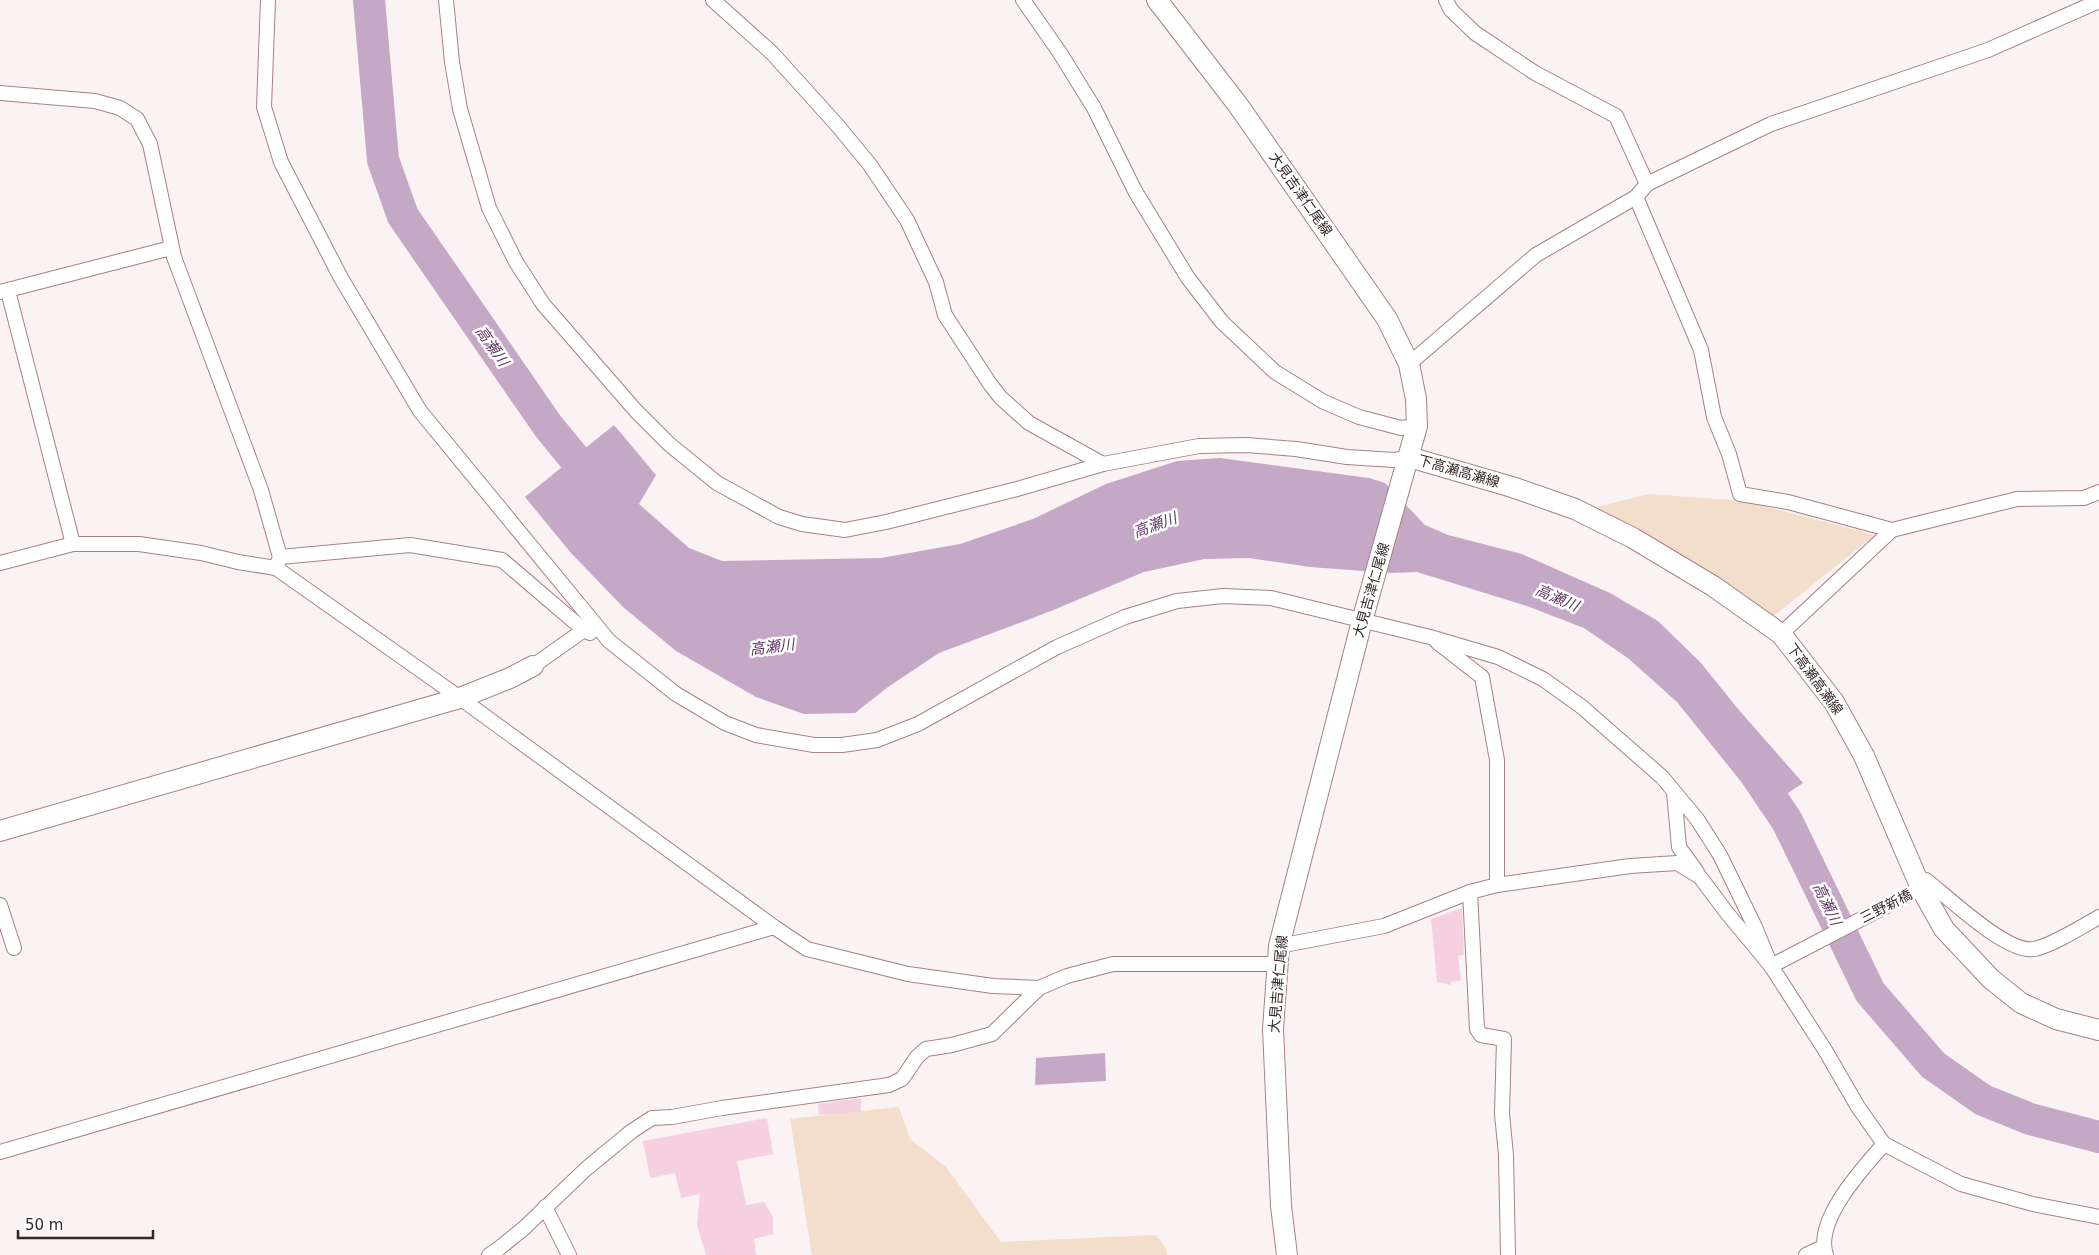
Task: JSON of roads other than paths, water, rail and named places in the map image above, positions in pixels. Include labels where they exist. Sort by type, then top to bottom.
[{"type":"main road","name":"大見吉津仁尾線","points":[[1157,0],[1238,105],[1362,279],[1388,319],[1409,364],[1416,400],[1417,426],[1362,621],[1278,955],[1273,1028],[1281,1206],[1287,1255]]},
{"type":"main road","name":"下高瀬高瀬線","points":[[1408,457],[1512,487],[1575,509],[1633,538],[1713,586],[1781,634],[1834,702],[1864,756],[1921,888],[1944,929],[1991,979],[2021,1003],[2047,1015],[2099,1030]]},
{"type":"main road","points":[[0,831],[460,698],[510,678],[533,666]]},
{"type":"street","points":[[268,0],[264,106],[281,162],[341,278],[420,411],[609,641],[676,694],[725,723],[756,735],[781,741],[814,745],[842,745],[877,740],[918,724],[1058,647],[1124,617],[1177,601],[1223,596],[1271,598],[1430,637],[1498,657],[1543,679],[1582,707],[1662,777],[1697,819],[1720,855],[1755,926],[1771,966]]},
{"type":"street","points":[[446,0],[452,62],[460,109],[488,208],[516,262],[543,304],[636,411],[669,444],[717,483],[779,517],[802,524],[845,530],[886,522],[1017,489],[1103,464],[1200,446],[1246,445],[1296,449],[1347,457],[1394,460],[1408,457]]},
{"type":"street","points":[[713,0],[772,53],[870,165],[907,220],[936,282],[945,314],[1001,398],[1029,423],[1103,464]]},
{"type":"street","points":[[1023,0],[1060,53],[1094,108],[1135,191],[1188,278],[1222,322],[1275,372],[1324,402],[1359,417],[1402,428],[1417,426]]},
{"type":"street","points":[[1446,0],[1451,10],[1475,33],[1535,73],[1616,116],[1647,184]]},
{"type":"street","points":[[1409,364],[1536,255],[1636,198],[1647,184],[1771,124],[1988,50],[2099,0]]},
{"type":"street","points":[[0,93],[95,101],[120,108],[137,119],[150,144],[172,248],[261,490],[278,562],[460,698],[774,927],[807,949],[908,974],[994,986],[1039,988]]},
{"type":"street","points":[[1636,198],[1701,350],[1714,417],[1729,454],[1740,494],[1788,502],[1892,530],[2017,500],[2084,498],[2099,492]]},
{"type":"street","points":[[73,544],[4,291],[172,248]]},
{"type":"street","points":[[1781,634],[1892,530]]},
{"type":"street","points":[[0,563],[73,544],[139,544],[200,553],[238,562],[278,562],[410,545],[502,560],[584,630],[609,641]]},
{"type":"street","points":[[533,666],[584,630]]},
{"type":"street","points":[[1430,637],[1482,677],[1496,760],[1497,886]]},
{"type":"street","points":[[1674,792],[1679,848],[1727,913],[1771,966],[1821,1043],[1858,1107],[1884,1144],[1962,1184],[2033,1204],[2099,1217]]},
{"type":"street","points":[[489,1255],[498,1250],[586,1168],[632,1131],[652,1118],[672,1117],[722,1108],[889,1085],[902,1079],[918,1057],[926,1050],[992,1034],[1039,988],[1066,976],[1113,964],[1278,955],[1384,926],[1470,892],[1497,886],[1630,866],[1677,863],[1700,876]]},
{"type":"street","points":[[1921,888],[1926,880],[2000,939],[2023,948],[2033,949],[2099,917]]},
{"type":"street","name":"三野新橋","points":[[1771,966],[1921,888]]},
{"type":"street","points":[[1470,892],[1477,1029],[1481,1035],[1504,1039],[1502,1114],[1506,1155],[1508,1255]]},
{"type":"street","points":[[0,905],[14,948]]},
{"type":"street","points":[[0,1152],[774,927]]},
{"type":"street","points":[[1806,1255],[1824,1251],[1829,1221],[1844,1192],[1884,1144]]},
{"type":"street","points":[[545,1207],[569,1255]]},
{"type":"water","points":[[614,425],[656,475],[639,504],[689,548],[722,561],[881,558],[960,544],[1033,519],[1106,484],[1177,461],[1220,458],[1369,478],[1385,483],[1425,525],[1448,535],[1522,554],[1610,593],[1658,621],[1701,663],[1738,709],[1803,783],[1761,811],[1743,784],[1677,702],[1629,659],[1584,628],[1527,606],[1417,572],[1391,573],[1310,567],[1249,558],[1204,559],[1144,572],[1051,611],[939,653],[888,687],[855,713],[804,714],[756,697],[676,651],[623,607],[571,553],[525,497]]},
{"type":"water","points":[[1105,1053],[1106,1081],[1035,1085],[1036,1058]]},
{"type":"waterway","name":"高瀬川","points":[[369,0],[383,160],[403,216],[548,426],[602,492]]},
{"type":"waterway","name":"高瀬川","points":[[1749,764],[1787,821],[1870,992],[1933,1065],[1983,1100],[2030,1119],[2099,1137]]}]
